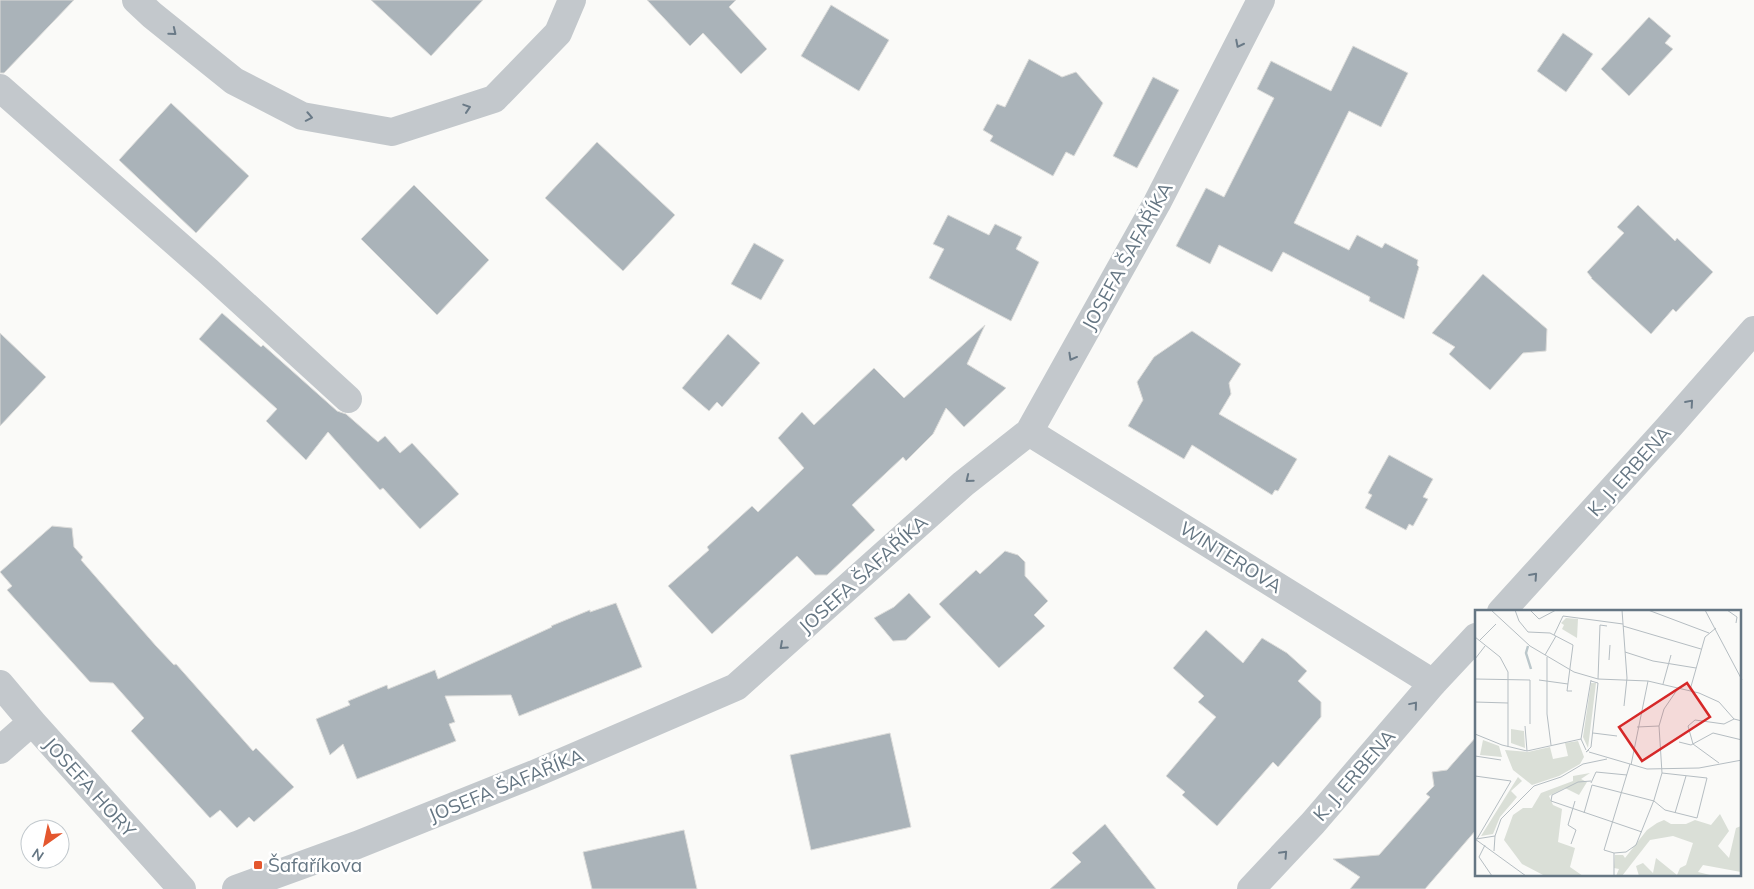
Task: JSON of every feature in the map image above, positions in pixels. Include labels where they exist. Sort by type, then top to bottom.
[{"type":"street","points":[[136,0],[234,81],[294,112],[302,116],[392,132],[494,99],[558,33],[572,0]]},
{"type":"street","name":"JOSEFA ŠAFAŘÍKA","points":[[236,889],[357,844],[534,774],[736,687],[963,484],[1029,432],[1157,203],[1261,0]]},
{"type":"street","points":[[0,88],[348,399]]},
{"type":"street","name":"K. J. ERBENA","points":[[1503,610],[1754,330]]},
{"type":"street","name":"WINTEROVA","points":[[1029,432],[1433,683]]},
{"type":"street","name":"K. J. ERBENA","points":[[1251,889],[1313,823],[1433,683],[1475,638]]},
{"type":"street","name":"JOSEFA HORY","points":[[0,684],[182,889]]},
{"type":"street","points":[[0,750],[32,722]]},
{"type":"building","points":[[0,0],[74,0],[4,73],[0,73]]},
{"type":"building","points":[[371,0],[483,0],[431,56]]},
{"type":"building","points":[[647,0],[736,0],[729,7],[767,49],[741,74],[703,33],[690,46]]},
{"type":"building","points":[[831,5],[889,40],[859,91],[801,56]]},
{"type":"building","points":[[1649,17],[1671,36],[1665,43],[1673,49],[1629,96],[1601,69]]},
{"type":"building","points":[[1563,33],[1593,54],[1566,92],[1537,71]]},
{"type":"building","points":[[1353,46],[1408,73],[1381,127],[1349,111],[1294,223],[1349,250],[1357,235],[1382,248],[1385,243],[1418,260],[1417,265],[1419,267],[1404,319],[1369,301],[1370,297],[1283,252],[1272,272],[1219,245],[1210,264],[1176,246],[1206,188],[1224,197],[1274,98],[1257,89],[1271,61],[1331,91]]},
{"type":"building","points":[[1029,59],[1062,77],[1076,72],[1103,103],[1074,156],[1066,152],[1053,176],[990,141],[993,136],[983,130],[997,104],[1005,107]]},
{"type":"building","points":[[1153,77],[1179,90],[1137,168],[1113,156]]},
{"type":"building","points":[[171,103],[249,176],[196,233],[119,160]]},
{"type":"building","points":[[597,142],[675,215],[623,271],[545,198]]},
{"type":"building","points":[[414,185],[489,260],[437,315],[361,239]]},
{"type":"building","points":[[1638,205],[1675,241],[1677,238],[1713,272],[1676,312],[1673,309],[1651,334],[1591,278],[1587,272],[1624,233],[1617,227]]},
{"type":"building","points":[[948,215],[989,235],[995,224],[1022,237],[1016,249],[1039,262],[1011,321],[929,278],[944,249],[933,244]]},
{"type":"building","points":[[754,243],[784,260],[761,300],[731,284]]},
{"type":"building","points":[[1483,274],[1547,329],[1546,351],[1523,353],[1490,390],[1449,354],[1455,347],[1432,333]]},
{"type":"building","points":[[222,313],[261,347],[263,345],[337,411],[346,414],[378,442],[385,436],[400,453],[412,443],[459,494],[420,529],[383,488],[380,490],[328,432],[306,460],[266,421],[277,409],[199,339]]},
{"type":"building","points":[[985,325],[967,364],[1006,388],[964,427],[946,408],[933,434],[906,461],[903,457],[852,505],[875,530],[827,575],[815,575],[797,556],[712,634],[668,586],[709,550],[707,547],[752,506],[758,512],[804,468],[778,438],[802,412],[814,425],[874,368],[904,398]]},
{"type":"building","points":[[1192,331],[1241,364],[1229,383],[1231,394],[1219,414],[1297,459],[1278,491],[1275,490],[1272,495],[1192,445],[1184,459],[1128,426],[1143,400],[1137,382],[1154,357]]},
{"type":"building","points":[[0,333],[46,377],[0,426]]},
{"type":"building","points":[[728,334],[760,363],[722,407],[717,402],[709,411],[682,388]]},
{"type":"building","points":[[1389,455],[1433,479],[1423,497],[1428,499],[1413,526],[1409,524],[1406,530],[1365,508],[1372,495],[1368,493]]},
{"type":"building","points":[[52,526],[72,528],[74,547],[83,557],[81,560],[156,646],[174,665],[176,664],[253,751],[256,748],[294,787],[254,822],[249,817],[237,828],[220,810],[210,818],[131,731],[144,718],[113,683],[90,682],[7,590],[12,586],[0,572]]},
{"type":"building","points":[[1005,551],[1018,555],[1025,562],[1025,576],[1048,601],[1034,615],[1045,626],[999,668],[939,604],[976,570],[980,574]]},
{"type":"building","points":[[909,593],[931,617],[906,640],[893,641],[874,618],[894,607]]},
{"type":"building","points":[[616,603],[642,667],[519,716],[511,695],[445,696],[455,722],[449,724],[456,741],[357,779],[343,744],[330,755],[316,719],[350,705],[348,701],[387,685],[388,689],[435,670],[438,679],[551,626],[590,610],[590,612]]},
{"type":"building","points":[[1206,630],[1243,663],[1262,638],[1287,653],[1307,671],[1298,681],[1321,702],[1321,717],[1278,767],[1273,762],[1217,826],[1182,795],[1185,792],[1166,776],[1216,717],[1198,702],[1204,696],[1173,668]]},
{"type":"building","points":[[890,733],[911,827],[811,850],[790,755]]},
{"type":"building","points":[[1475,738],[1475,831],[1425,889],[1350,889],[1360,877],[1333,859],[1379,855],[1430,797],[1426,794],[1434,786],[1432,772],[1447,770]]},
{"type":"building","points":[[1105,824],[1156,889],[1050,889],[1081,862],[1072,853]]},
{"type":"building","points":[[684,830],[697,889],[592,889],[583,852]]},
{"type":"place","name":"Šafaříkova","points":[[258,865]]}]
